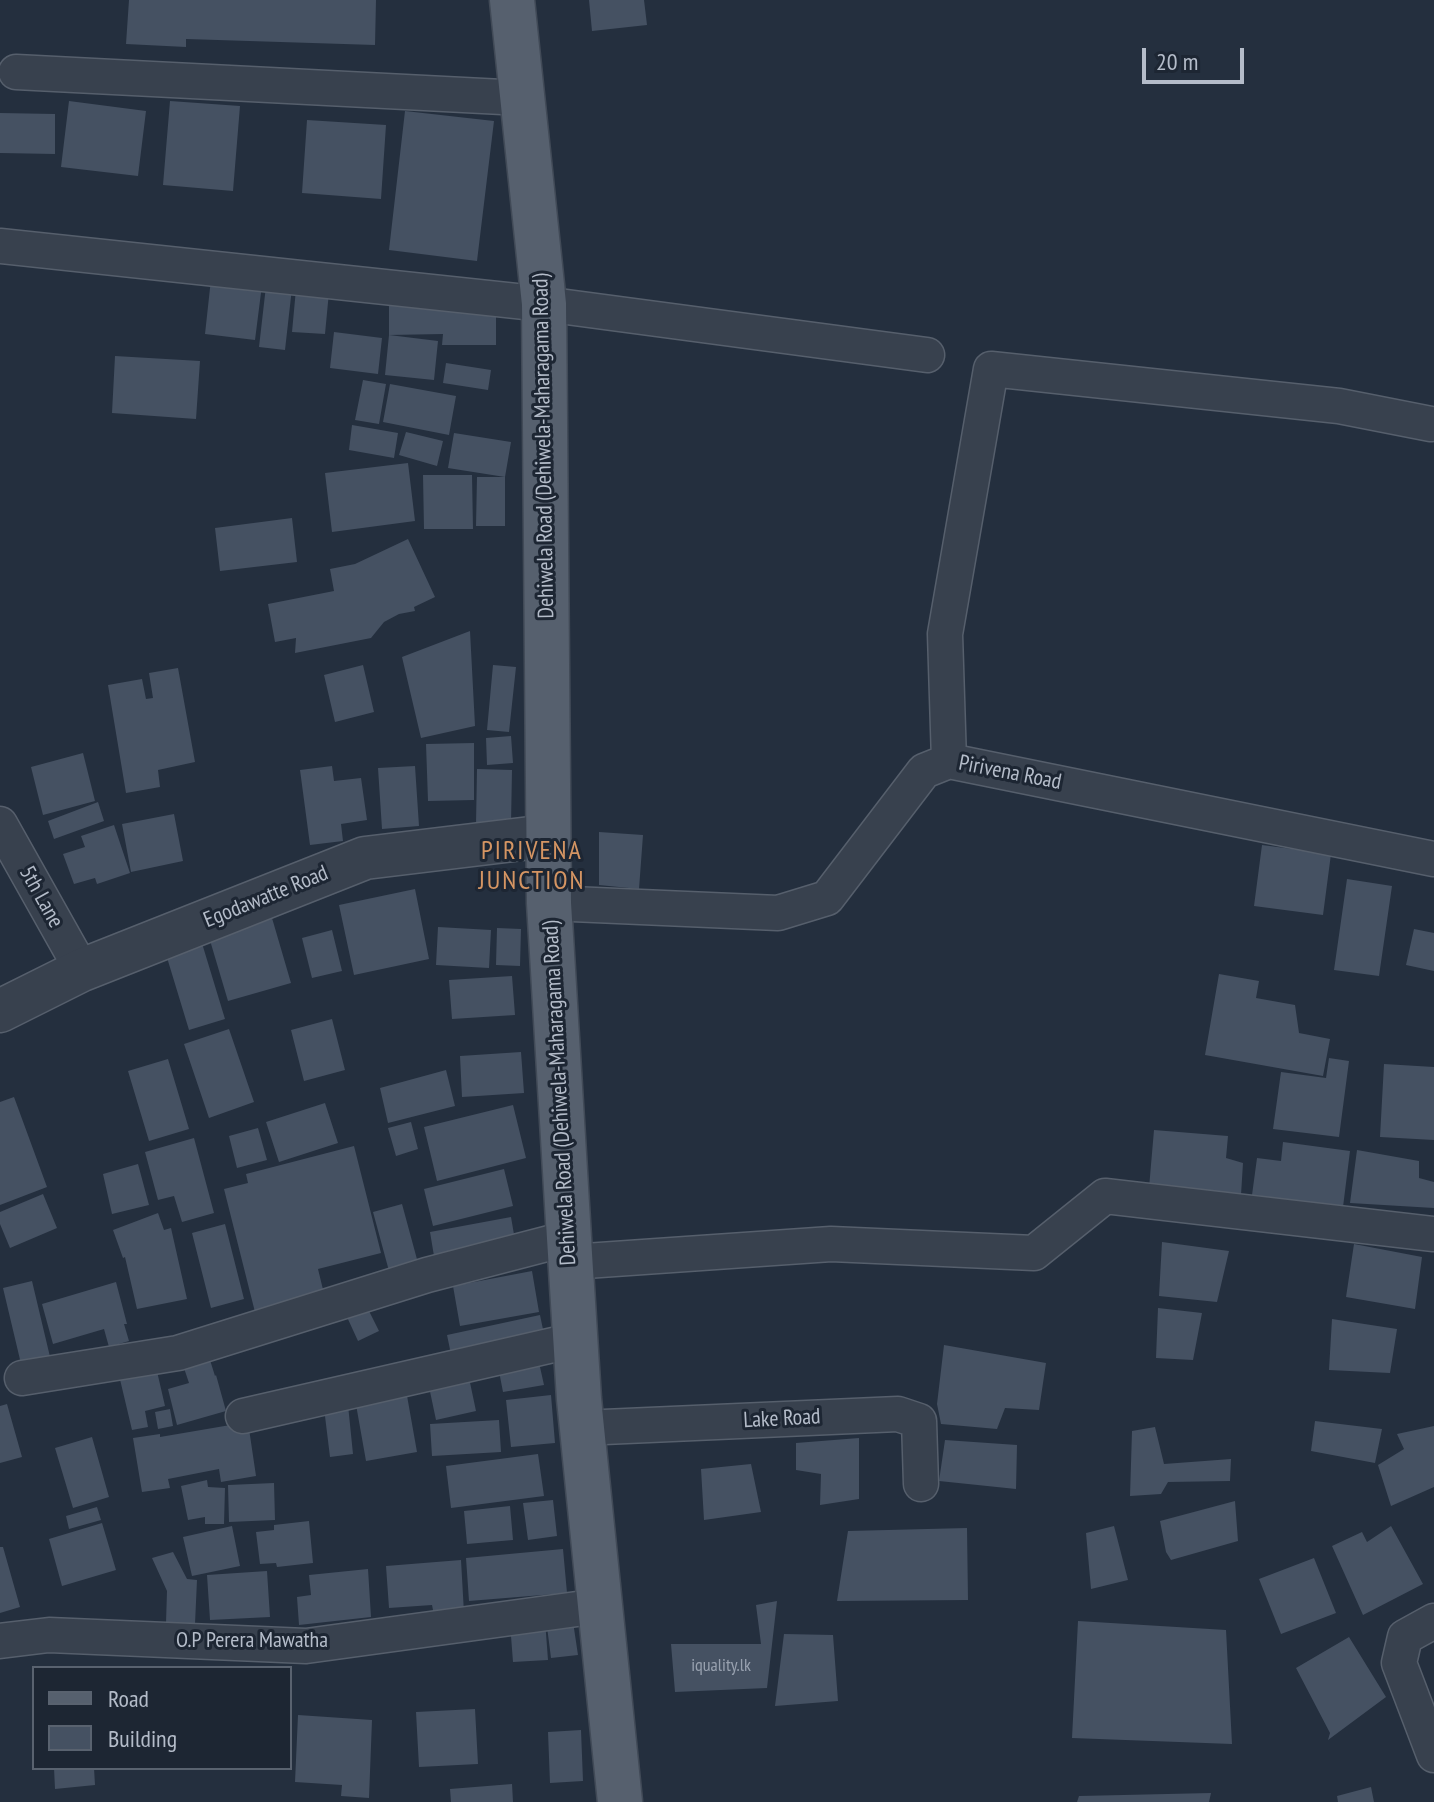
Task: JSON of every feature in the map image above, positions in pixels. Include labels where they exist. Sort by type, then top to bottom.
[{"type":"main road","name":"Dehiwela Road (Dehiwela-Maharagama Road)","points":[[512,0],[544,304],[549,903],[575,1340],[581,1428],[620,1802]]},
{"type":"street","points":[[16,72],[522,98]]},
{"type":"street","points":[[0,246],[544,304],[927,355]]},
{"type":"street","points":[[949,761],[945,634],[991,369],[1339,406],[1431,424]]},
{"type":"street","name":"Pirivena Road","points":[[549,903],[778,913],[827,898],[924,771],[949,761],[1434,859]]},
{"type":"street","name":"5th Lane","points":[[0,824],[82,970]]},
{"type":"street","name":"Egodawatte Road","points":[[0,1011],[82,970],[365,858],[547,836]]},
{"type":"street","points":[[22,1378],[178,1353],[427,1275],[570,1250],[831,1244],[1034,1253],[1105,1196],[1434,1234]]},
{"type":"street","points":[[243,1416],[575,1340]]},
{"type":"street","name":"Lake Road","points":[[581,1428],[898,1414],[919,1421],[921,1484]]},
{"type":"street","name":"O.P Perera Mawatha","points":[[0,1641],[49,1635],[306,1646],[599,1606]]},
{"type":"street","points":[[1434,1621],[1405,1637],[1399,1663],[1434,1755]]},
{"type":"building","points":[[129,0],[376,0],[375,45],[186,39],[186,47],[126,44]]},
{"type":"building","points":[[589,0],[644,0],[647,25],[592,31]]},
{"type":"building","points":[[69,101],[146,111],[138,176],[61,167]]},
{"type":"building","points":[[170,101],[240,106],[233,191],[163,185]]},
{"type":"building","points":[[405,111],[494,121],[477,261],[389,250]]},
{"type":"building","points":[[0,113],[55,114],[55,154],[0,153]]},
{"type":"building","points":[[307,120],[386,125],[381,199],[302,193]]},
{"type":"building","points":[[211,279],[262,285],[255,340],[205,334]]},
{"type":"building","points":[[266,286],[292,288],[285,350],[259,347]]},
{"type":"building","points":[[296,289],[329,292],[325,334],[292,332]]},
{"type":"building","points":[[496,303],[496,345],[442,345],[443,334],[389,335],[389,304]]},
{"type":"building","points":[[334,332],[382,338],[378,374],[330,368]]},
{"type":"building","points":[[389,335],[438,341],[434,380],[385,375]]},
{"type":"building","points":[[115,356],[200,361],[196,419],[112,413]]},
{"type":"building","points":[[446,363],[491,370],[488,390],[443,383]]},
{"type":"building","points":[[363,380],[386,384],[379,424],[355,420]]},
{"type":"building","points":[[390,384],[456,396],[449,435],[383,422]]},
{"type":"building","points":[[352,425],[398,433],[394,458],[349,450]]},
{"type":"building","points":[[406,432],[443,441],[437,466],[399,455]]},
{"type":"building","points":[[454,433],[511,442],[505,477],[448,468]]},
{"type":"building","points":[[408,463],[415,521],[332,532],[325,473]]},
{"type":"building","points":[[423,475],[472,475],[473,529],[424,529]]},
{"type":"building","points":[[477,477],[505,477],[505,526],[476,526]]},
{"type":"building","points":[[292,518],[297,562],[220,571],[215,528]]},
{"type":"building","points":[[408,539],[435,597],[414,607],[415,611],[399,614],[384,622],[371,638],[295,653],[296,638],[275,642],[268,604],[334,591],[330,569],[355,564]]},
{"type":"building","points":[[470,631],[475,726],[421,738],[402,657]]},
{"type":"building","points":[[363,665],[374,712],[335,722],[324,675]]},
{"type":"building","points":[[493,665],[516,667],[509,732],[487,730]]},
{"type":"building","points":[[178,668],[195,762],[158,770],[160,787],[126,793],[108,685],[142,679],[146,699],[153,698],[149,673]]},
{"type":"building","points":[[511,736],[513,763],[487,765],[486,738]]},
{"type":"building","points":[[474,743],[474,800],[428,801],[426,744]]},
{"type":"building","points":[[83,753],[95,801],[43,815],[31,767]]},
{"type":"building","points":[[332,766],[334,781],[361,778],[367,820],[341,824],[343,841],[310,845],[300,770]]},
{"type":"building","points":[[415,766],[419,826],[382,829],[378,768]]},
{"type":"building","points":[[477,769],[512,770],[511,824],[476,824]]},
{"type":"building","points":[[98,802],[104,821],[54,839],[48,821]]},
{"type":"building","points":[[174,814],[183,861],[131,872],[122,824]]},
{"type":"building","points":[[114,825],[130,873],[97,884],[95,878],[74,884],[63,854],[85,847],[81,836]]},
{"type":"building","points":[[599,832],[643,835],[639,889],[599,885]]},
{"type":"building","points":[[1262,845],[1331,854],[1323,915],[1254,906]]},
{"type":"building","points":[[1347,879],[1392,886],[1379,976],[1334,970]]},
{"type":"building","points":[[415,889],[429,959],[354,975],[339,905]]},
{"type":"building","points":[[272,918],[291,983],[228,1001],[209,937]]},
{"type":"building","points":[[438,927],[491,930],[489,968],[436,965]]},
{"type":"building","points":[[497,928],[521,929],[520,966],[496,965]]},
{"type":"building","points":[[1414,929],[1434,933],[1434,971],[1406,965]]},
{"type":"building","points":[[332,930],[342,971],[312,978],[302,938]]},
{"type":"building","points":[[201,940],[225,1019],[189,1030],[165,951]]},
{"type":"building","points":[[1219,974],[1259,981],[1256,998],[1295,1005],[1299,1033],[1330,1039],[1323,1076],[1205,1055]]},
{"type":"building","points":[[512,976],[515,1015],[452,1019],[449,980]]},
{"type":"building","points":[[332,1019],[345,1070],[304,1081],[291,1030]]},
{"type":"building","points":[[229,1029],[254,1102],[209,1118],[184,1044]]},
{"type":"building","points":[[521,1052],[524,1093],[462,1097],[460,1056]]},
{"type":"building","points":[[1329,1058],[1349,1061],[1339,1137],[1273,1129],[1281,1072],[1326,1078]]},
{"type":"building","points":[[168,1059],[189,1129],[149,1141],[128,1071]]},
{"type":"building","points":[[1384,1064],[1434,1067],[1434,1140],[1380,1137]]},
{"type":"building","points":[[446,1070],[455,1106],[388,1123],[380,1088]]},
{"type":"building","points":[[14,1097],[47,1187],[0,1205],[0,1102]]},
{"type":"building","points":[[325,1103],[338,1143],[279,1162],[266,1122]]},
{"type":"building","points":[[513,1105],[526,1158],[437,1181],[424,1127]]},
{"type":"building","points":[[411,1122],[418,1149],[396,1156],[388,1128]]},
{"type":"building","points":[[258,1128],[267,1160],[237,1168],[229,1136]]},
{"type":"building","points":[[1154,1130],[1228,1136],[1226,1158],[1243,1163],[1241,1195],[1149,1188]]},
{"type":"building","points":[[194,1138],[214,1213],[182,1222],[174,1196],[158,1200],[145,1152]]},
{"type":"building","points":[[1283,1142],[1350,1151],[1343,1207],[1252,1195],[1257,1158],[1281,1161]]},
{"type":"building","points":[[354,1146],[381,1253],[318,1269],[327,1306],[258,1324],[224,1189],[248,1183],[246,1174]]},
{"type":"building","points":[[1357,1150],[1419,1161],[1419,1178],[1434,1182],[1434,1208],[1350,1203]]},
{"type":"building","points":[[138,1164],[149,1205],[112,1214],[103,1174]]},
{"type":"building","points":[[504,1169],[513,1206],[433,1226],[424,1189]]},
{"type":"building","points":[[43,1194],[57,1228],[10,1248],[0,1224],[0,1212]]},
{"type":"building","points":[[402,1204],[418,1263],[389,1271],[373,1212]]},
{"type":"building","points":[[158,1213],[164,1230],[171,1228],[187,1299],[137,1309],[125,1257],[113,1230]]},
{"type":"building","points":[[511,1217],[516,1246],[435,1262],[430,1232]]},
{"type":"building","points":[[225,1224],[244,1299],[211,1308],[192,1233]]},
{"type":"building","points":[[1162,1242],[1229,1251],[1217,1302],[1159,1296]]},
{"type":"building","points":[[1354,1244],[1422,1257],[1415,1309],[1346,1297]]},
{"type":"building","points":[[532,1271],[539,1312],[460,1326],[453,1286]]},
{"type":"building","points":[[32,1281],[51,1361],[22,1368],[3,1288]]},
{"type":"building","points":[[116,1282],[129,1341],[109,1347],[104,1329],[53,1344],[42,1304]]},
{"type":"building","points":[[367,1307],[379,1331],[358,1341],[347,1317]]},
{"type":"building","points":[[1158,1308],[1202,1313],[1193,1360],[1156,1358]]},
{"type":"building","points":[[540,1315],[545,1339],[452,1359],[447,1335]]},
{"type":"building","points":[[1332,1319],[1397,1329],[1390,1373],[1329,1370]]},
{"type":"building","points":[[944,1345],[1046,1363],[1039,1410],[1005,1408],[997,1429],[941,1424],[937,1404]]},
{"type":"building","points":[[538,1358],[544,1385],[503,1392],[498,1366]]},
{"type":"building","points":[[210,1360],[226,1411],[177,1425],[168,1389],[189,1383],[184,1368]]},
{"type":"building","points":[[156,1367],[165,1406],[145,1411],[148,1427],[132,1430],[118,1371]]},
{"type":"building","points":[[468,1373],[476,1411],[436,1420],[428,1382]]},
{"type":"building","points":[[406,1390],[417,1452],[366,1461],[355,1399]]},
{"type":"building","points":[[551,1395],[555,1443],[511,1447],[506,1400]]},
{"type":"building","points":[[7,1404],[22,1457],[0,1463],[0,1406]]},
{"type":"building","points":[[348,1405],[353,1454],[330,1457],[324,1408]]},
{"type":"building","points":[[170,1409],[173,1426],[158,1429],[155,1412]]},
{"type":"building","points":[[499,1420],[501,1452],[432,1456],[430,1424]]},
{"type":"building","points":[[1315,1421],[1382,1429],[1375,1463],[1311,1451]]},
{"type":"building","points":[[248,1422],[256,1476],[221,1482],[219,1469],[168,1479],[170,1488],[142,1492],[133,1438],[160,1434],[160,1437]]},
{"type":"building","points":[[1434,1426],[1434,1487],[1391,1506],[1378,1465],[1404,1449],[1397,1434]]},
{"type":"building","points":[[1155,1427],[1164,1464],[1231,1459],[1230,1481],[1168,1482],[1161,1494],[1130,1496],[1132,1431]]},
{"type":"building","points":[[92,1437],[109,1497],[73,1508],[55,1448]]},
{"type":"building","points":[[859,1438],[859,1499],[820,1505],[821,1474],[796,1470],[796,1443]]},
{"type":"building","points":[[945,1440],[1017,1445],[1016,1489],[939,1481]]},
{"type":"building","points":[[538,1454],[544,1496],[451,1508],[446,1466]]},
{"type":"building","points":[[751,1464],[761,1512],[704,1520],[701,1469]]},
{"type":"building","points":[[207,1480],[208,1487],[225,1488],[224,1524],[205,1524],[205,1517],[188,1520],[181,1486]]},
{"type":"building","points":[[274,1483],[275,1520],[229,1522],[228,1485]]},
{"type":"building","points":[[553,1500],[557,1536],[528,1540],[523,1503]]},
{"type":"building","points":[[1235,1501],[1238,1541],[1171,1560],[1166,1552],[1160,1521]]},
{"type":"building","points":[[510,1506],[513,1540],[467,1544],[464,1511]]},
{"type":"building","points":[[97,1507],[101,1520],[69,1529],[66,1516]]},
{"type":"building","points":[[309,1521],[313,1563],[277,1567],[276,1563],[260,1564],[256,1532],[274,1530],[274,1525]]},
{"type":"building","points":[[102,1523],[116,1570],[62,1586],[49,1539]]},
{"type":"building","points":[[232,1526],[240,1566],[192,1576],[183,1537]]},
{"type":"building","points":[[1114,1526],[1128,1580],[1091,1589],[1086,1533]]},
{"type":"building","points":[[1391,1526],[1423,1584],[1363,1615],[1332,1546],[1362,1532],[1367,1542]]},
{"type":"building","points":[[967,1528],[968,1600],[837,1601],[848,1531]]},
{"type":"building","points":[[0,1547],[3,1547],[20,1607],[0,1613]]},
{"type":"building","points":[[563,1549],[567,1593],[469,1601],[466,1558]]},
{"type":"building","points":[[173,1552],[187,1579],[197,1580],[195,1624],[166,1623],[167,1591],[152,1558]]},
{"type":"building","points":[[1314,1558],[1336,1613],[1281,1634],[1259,1579]]},
{"type":"building","points":[[461,1560],[464,1613],[434,1615],[432,1605],[389,1608],[386,1566]]},
{"type":"building","points":[[368,1569],[371,1617],[299,1625],[297,1597],[311,1595],[309,1575]]},
{"type":"building","points":[[267,1571],[270,1617],[210,1620],[207,1575]]},
{"type":"building","points":[[777,1601],[767,1688],[675,1692],[671,1644],[761,1644],[756,1605]]},
{"type":"building","points":[[572,1615],[578,1655],[551,1658],[546,1619]]},
{"type":"building","points":[[545,1620],[548,1660],[513,1662],[510,1623]]},
{"type":"building","points":[[1078,1621],[1226,1630],[1232,1744],[1072,1738]]},
{"type":"building","points":[[784,1634],[833,1635],[838,1701],[775,1706]]},
{"type":"building","points":[[1349,1637],[1386,1697],[1328,1740],[1330,1733],[1296,1668]]},
{"type":"building","points":[[475,1709],[478,1764],[419,1767],[416,1712]]},
{"type":"building","points":[[298,1715],[372,1720],[369,1798],[341,1796],[342,1785],[295,1782]]},
{"type":"building","points":[[581,1730],[583,1781],[550,1783],[548,1732]]},
{"type":"building","points":[[54,1770],[94,1770],[95,1785],[55,1789]]},
{"type":"building","points":[[512,1784],[513,1802],[451,1802],[450,1789]]},
{"type":"building","points":[[1371,1787],[1374,1802],[1338,1802],[1337,1796]]},
{"type":"building","points":[[1211,1793],[1209,1802],[1077,1802],[1079,1796]]},
{"type":"district","name":"PIRIVENA JUNCTION","points":[[532,867]]}]
